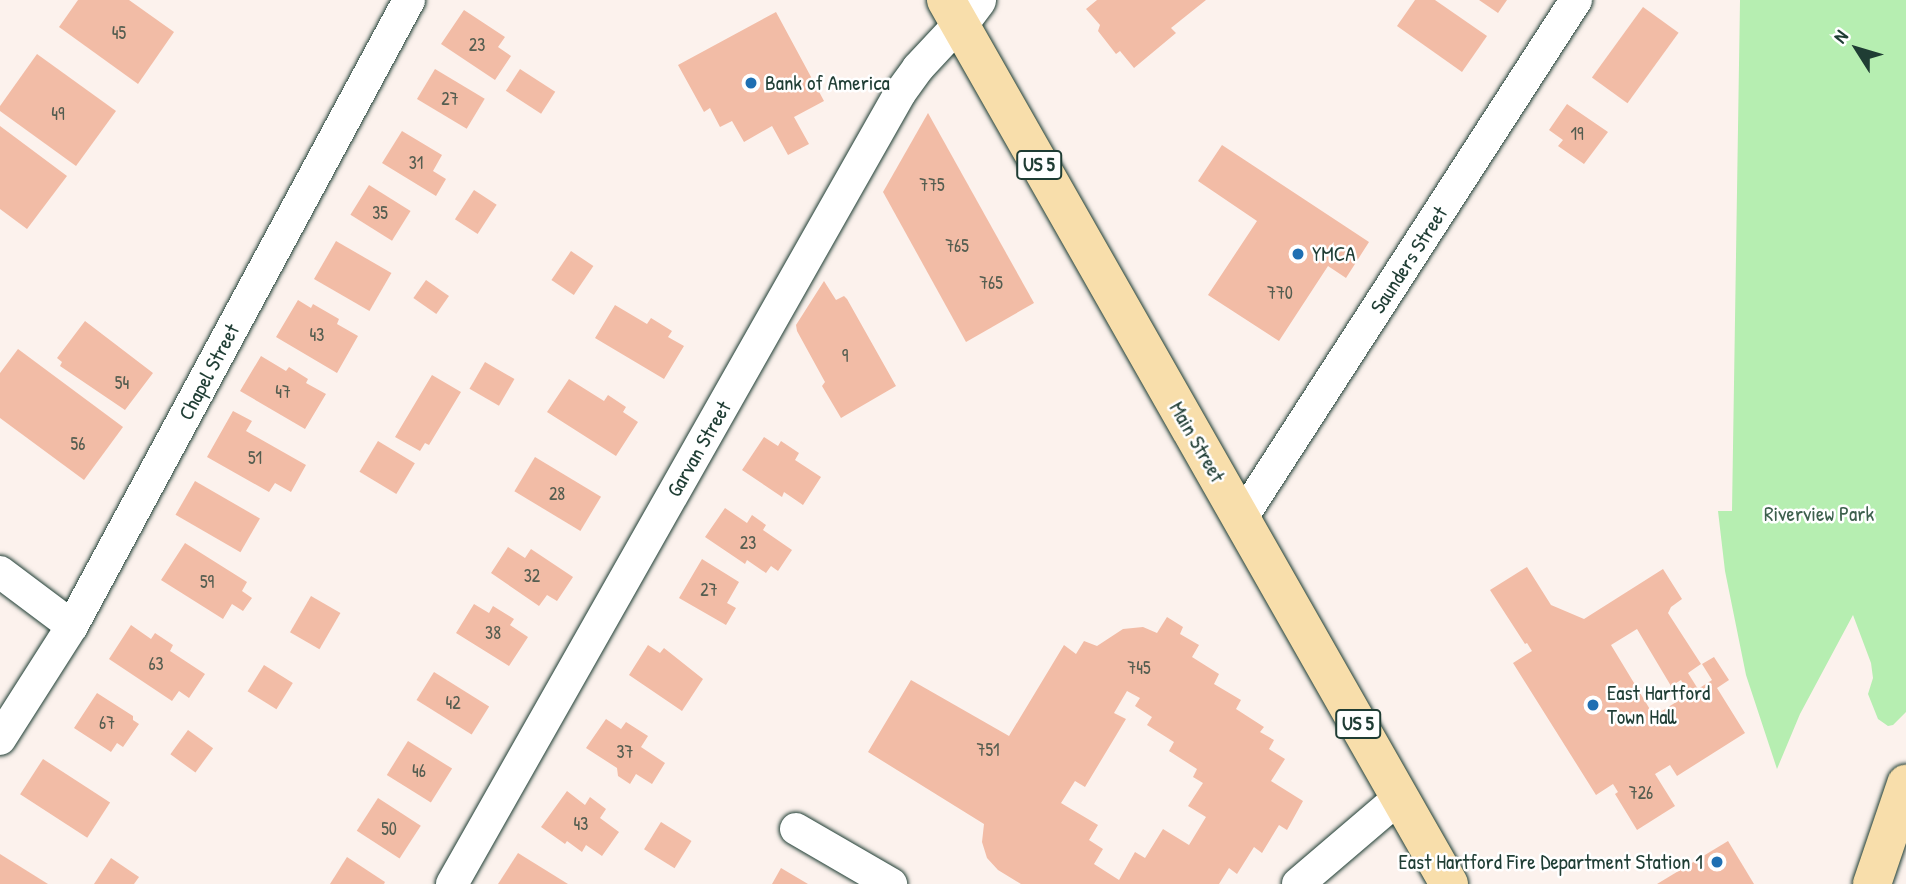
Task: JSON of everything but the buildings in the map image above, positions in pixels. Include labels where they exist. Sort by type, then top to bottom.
[{"type":"highway","name":"Main Street","points":[[961,8],[1241,519],[1449,884]]},
{"type":"highway","points":[[1872,884],[1906,784]]},
{"type":"street","name":"Chapel Street","points":[[0,739],[72,625],[408,0]]},
{"type":"street","name":"Saunders Street","points":[[1241,519],[1576,0]]},
{"type":"street","name":"Garvan Street","points":[[452,884],[900,93],[961,8]]},
{"type":"street","points":[[0,572],[72,625]]},
{"type":"street","points":[[1298,884],[1399,797]]},
{"type":"street","points":[[796,829],[890,884]]},
{"type":"green space","name":"Riverview Park","points":[[1740,0],[1906,0],[1906,712],[1893,725],[1888,726],[1878,719],[1868,694],[1873,678],[1871,663],[1853,615],[1800,714],[1777,769],[1746,675],[1725,571],[1718,511],[1732,511]]},
{"type":"place","name":"Bank of America","points":[[751,83]]},
{"type":"place","name":"YMCA","points":[[1298,254]]},
{"type":"place","name":"East Hartford Town Hall","points":[[1593,705]]},
{"type":"place","name":"East Hartford Fire Department Station 1","points":[[1717,862]]}]
